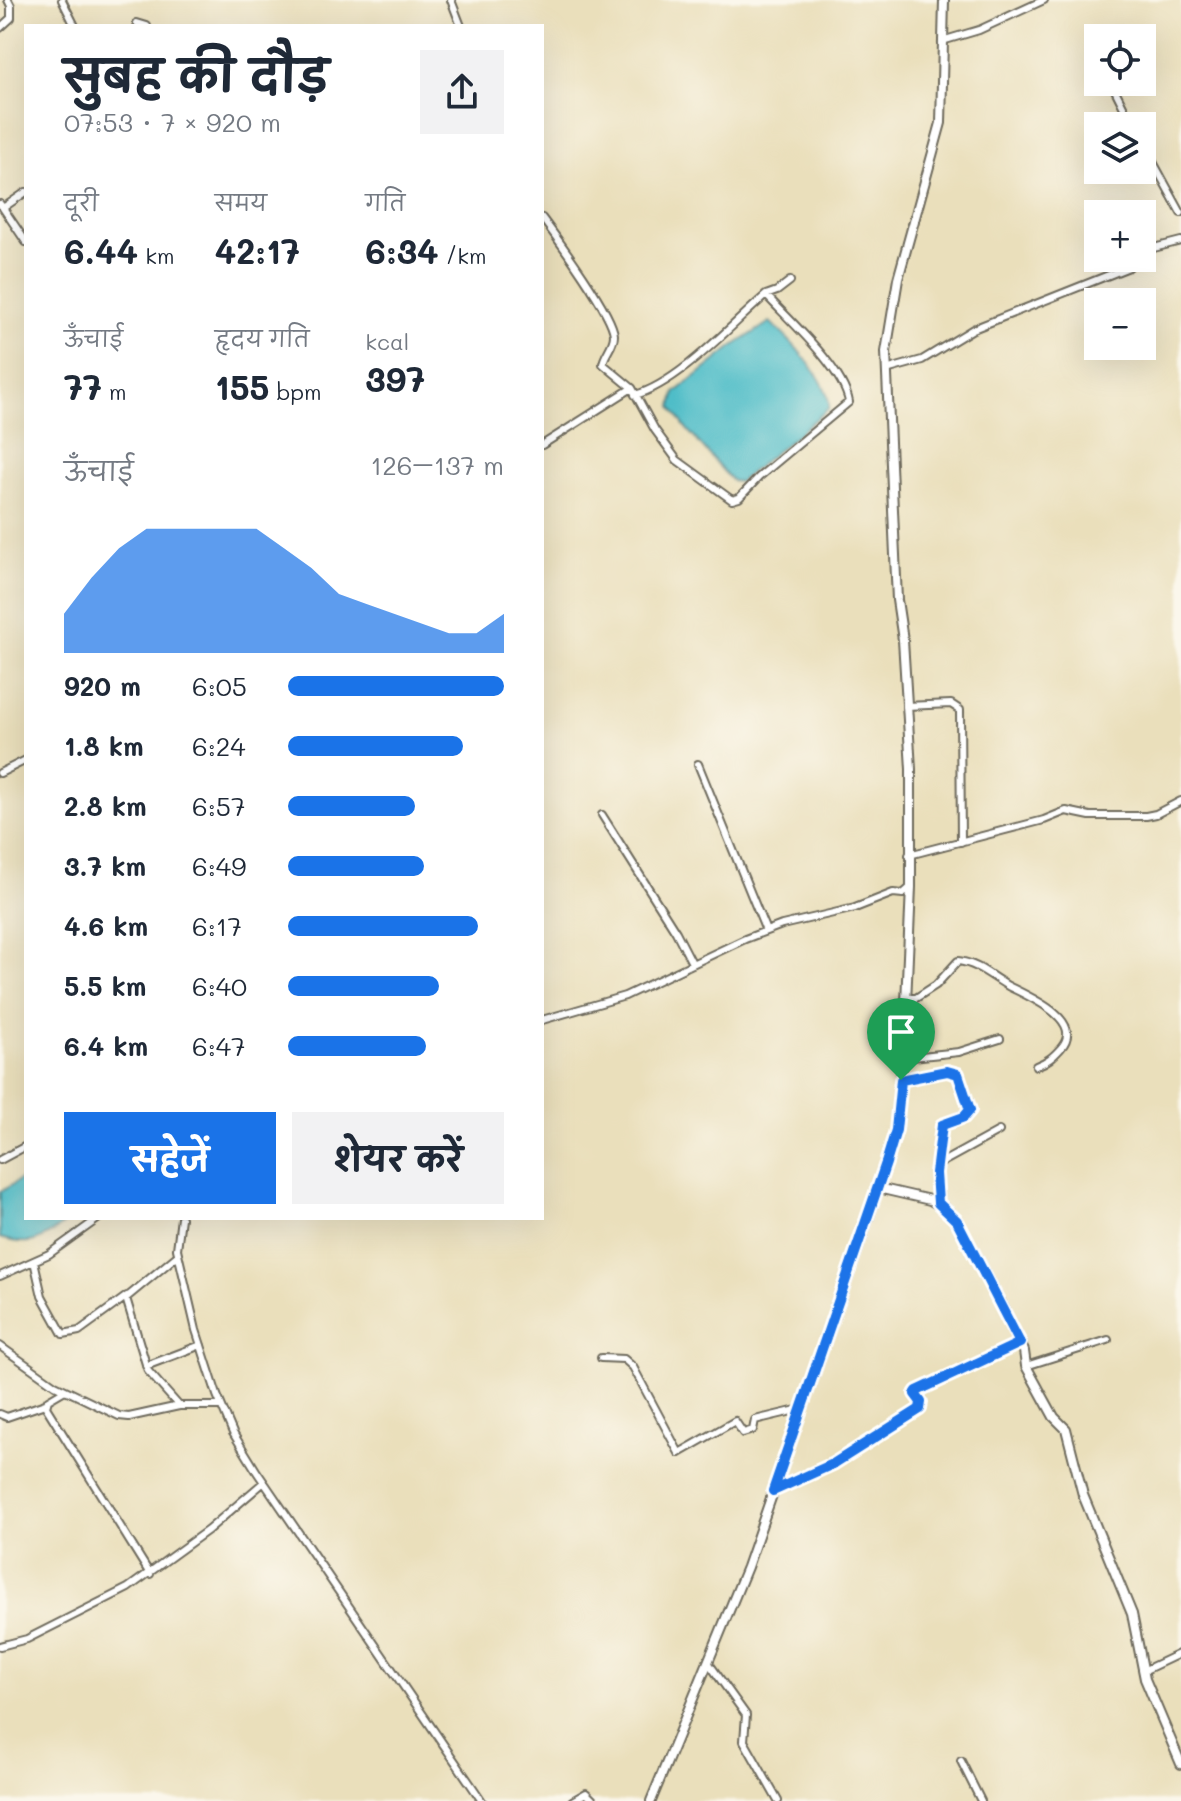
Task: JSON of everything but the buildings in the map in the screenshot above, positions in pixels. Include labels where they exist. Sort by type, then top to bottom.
[{"type":"street","points":[[0,28],[11,18],[8,0]]},
{"type":"street","points":[[62,0],[74,24]]},
{"type":"street","points":[[451,0],[460,24]]},
{"type":"street","points":[[651,1801],[747,1567],[896,1130],[907,998],[911,769],[897,600],[887,337],[898,279],[941,123],[944,0]]},
{"type":"street","points":[[942,41],[979,30],[1044,0]]},
{"type":"street","points":[[1156,167],[1181,213]]},
{"type":"street","points":[[24,193],[2,209],[24,239]]},
{"type":"street","points":[[544,221],[591,289],[613,330],[614,338],[603,364],[634,392],[655,430],[677,460],[732,500],[739,498],[759,477],[849,402],[843,384],[832,368],[766,295]]},
{"type":"street","points":[[1156,247],[1181,241]]},
{"type":"street","points":[[886,370],[922,360],[973,329],[1116,272]]},
{"type":"street","points":[[544,444],[634,392],[652,391],[675,375],[766,295],[790,281]]},
{"type":"street","points":[[906,706],[951,704],[960,710],[961,842]]},
{"type":"street","points":[[0,773],[24,761]]},
{"type":"street","points":[[698,764],[766,931]]},
{"type":"street","points":[[909,855],[1044,820],[1066,811],[1090,816],[1146,816],[1181,801]]},
{"type":"street","points":[[602,815],[676,932],[692,963]]},
{"type":"street","points":[[544,1019],[625,996],[692,963],[796,920],[855,908],[893,893],[903,894],[911,887]]},
{"type":"street","points":[[907,998],[916,998],[936,985],[958,961],[986,971],[1046,1006],[1066,1026],[1065,1044],[1047,1062],[1036,1066]]},
{"type":"street","points":[[903,1058],[959,1052],[1000,1039]]},
{"type":"street","points":[[901,1080],[947,1071],[958,1074],[969,1101],[969,1112],[942,1125],[936,1173],[938,1203]]},
{"type":"street","points":[[939,1164],[999,1131]]},
{"type":"street","points":[[0,1160],[24,1147]]},
{"type":"street","points":[[878,1188],[938,1203],[957,1221],[1024,1351],[1026,1366],[1054,1417],[1066,1429],[1083,1495],[1132,1614],[1143,1671],[1181,1764]]},
{"type":"street","points":[[0,1276],[65,1243],[96,1220]]},
{"type":"street","points":[[181,1220],[178,1255],[201,1345],[233,1433],[482,1801]]},
{"type":"street","points":[[34,1261],[42,1296],[63,1334],[79,1331],[178,1255]]},
{"type":"street","points":[[127,1296],[146,1366],[179,1406]]},
{"type":"street","points":[[1026,1366],[1108,1340]]},
{"type":"street","points":[[773,1491],[833,1464],[920,1409],[921,1402],[915,1394],[917,1391],[1020,1343]]},
{"type":"street","points":[[146,1366],[201,1345]]},
{"type":"street","points":[[0,1346],[65,1390],[119,1416],[129,1417],[179,1406],[221,1406]]},
{"type":"street","points":[[601,1358],[624,1359],[633,1367],[679,1453],[735,1421],[743,1433],[747,1433],[753,1430],[755,1420],[801,1409]]},
{"type":"street","points":[[0,1414],[7,1417],[45,1404],[65,1390]]},
{"type":"street","points":[[45,1404],[150,1574]]},
{"type":"street","points":[[0,1646],[27,1639],[48,1629],[150,1574],[264,1482]]},
{"type":"street","points":[[1143,1671],[1181,1653]]},
{"type":"street","points":[[708,1662],[746,1715],[744,1741],[778,1801]]},
{"type":"street","points":[[961,1761],[981,1801]]},
{"type":"street","points":[[572,1801],[586,1793],[594,1801]]},
{"type":"water","points":[[770,322],[816,373],[828,397],[829,408],[739,482],[732,481],[685,427],[672,407],[675,393],[735,345]]},
{"type":"water","points":[[24,1177],[24,1220],[69,1220],[39,1240],[22,1242],[0,1238],[0,1192]]},
{"type":"route","points":[[947,1071],[958,1074],[969,1101],[969,1112],[942,1125],[936,1173],[938,1203],[957,1221],[1020,1343],[917,1391],[915,1394],[921,1402],[920,1409],[833,1464],[773,1491],[886,1163],[896,1130],[901,1080],[947,1071]]}]
